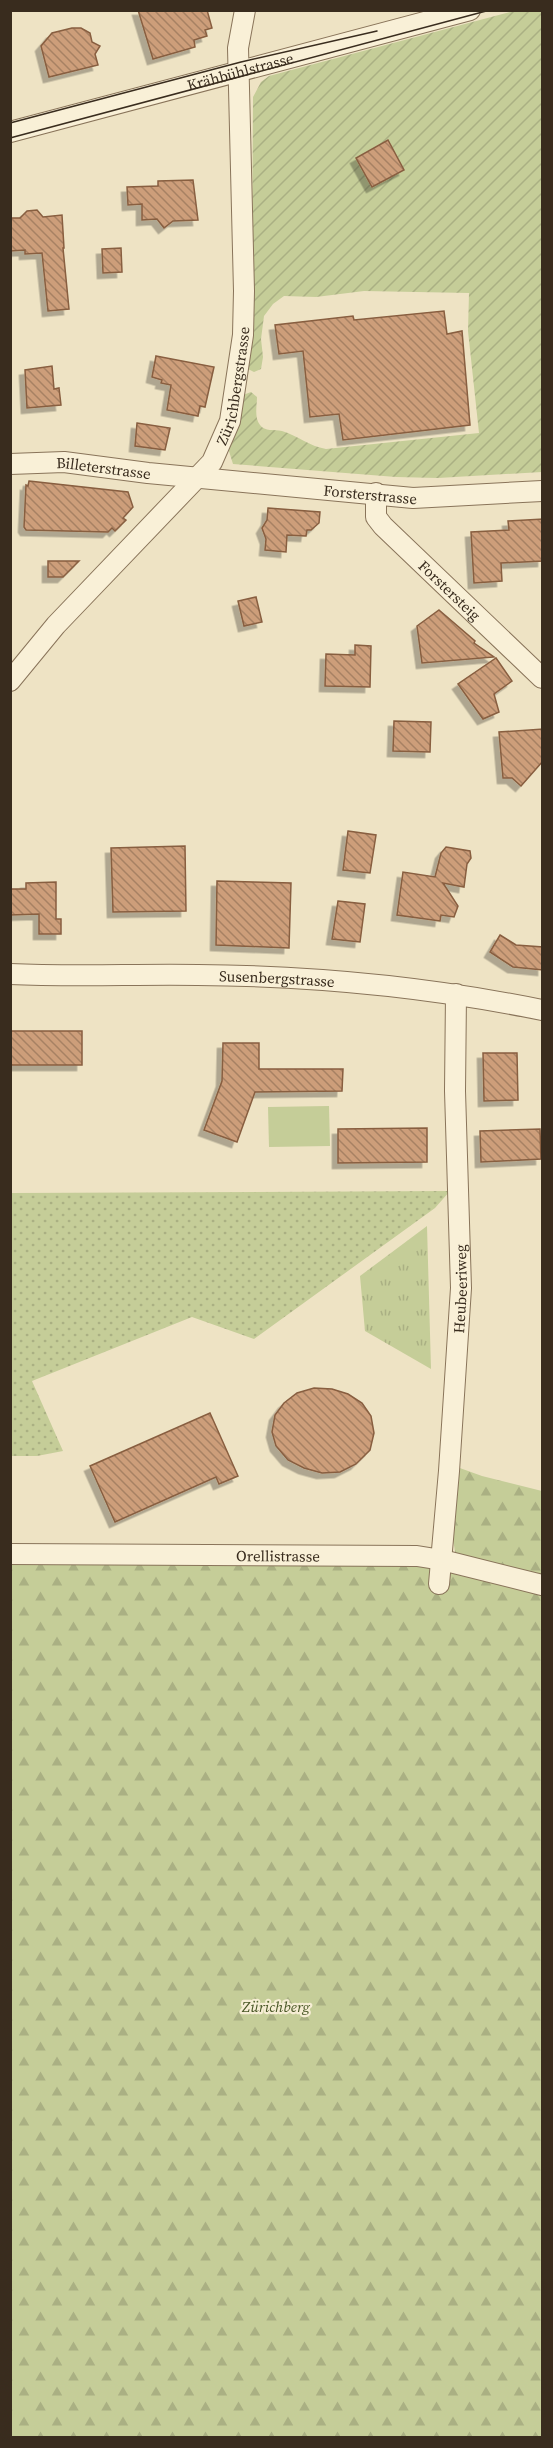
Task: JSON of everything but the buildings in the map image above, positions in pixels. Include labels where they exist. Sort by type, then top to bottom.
[{"type":"street","name":"Zürichbergstrasse","points":[[10,681],[56,625],[198,478],[218,451],[230,421],[243,335],[238,48],[245,10]]},
{"type":"street","name":"Krähbühlstrasse","points":[[10,132],[470,10]]},
{"type":"street","name":"Billeterstrasse","points":[[10,464],[64,462],[198,478]]},
{"type":"street","name":"Forsterstrasse","points":[[198,478],[413,498],[543,491]]},
{"type":"street","name":"Forstersteig","points":[[376,493],[376,517],[383,526],[543,678]]},
{"type":"street","name":"Susenbergstrasse","points":[[10,974],[199,975],[327,980],[456,994],[543,1010]]},
{"type":"street","name":"Heubeeriweg","points":[[439,1584],[461,1288],[455,1091],[456,994]]},
{"type":"street","name":"Orellistrasse","points":[[10,1554],[417,1556],[543,1585]]},
{"type":"green space","points":[[514,11],[542,11],[542,472],[438,478],[396,477],[233,464],[228,448],[232,442],[243,395],[251,392],[257,397],[257,419],[262,427],[282,431],[326,449],[479,433],[468,331],[469,293],[364,291],[316,297],[284,296],[273,304],[264,316],[261,369],[254,372],[248,369],[252,272],[253,97],[261,82],[269,76]]},
{"type":"green space","points":[[329,1106],[330,1146],[269,1147],[268,1107]]},
{"type":"green space","points":[[450,1191],[435,1208],[254,1339],[192,1317],[32,1381],[63,1451],[37,1456],[11,1456],[10,1193]]},
{"type":"green space","points":[[427,1226],[431,1369],[365,1331],[360,1276]]},
{"type":"green space","name":"Zürichberg","points":[[457,1467],[482,1476],[542,1491],[542,2437],[11,2437],[10,1563],[406,1563],[459,1573],[453,1540]]},
{"type":"tram line","points":[[10,138],[490,10]]},
{"type":"tram line","points":[[10,123],[241,62],[377,31]]}]
